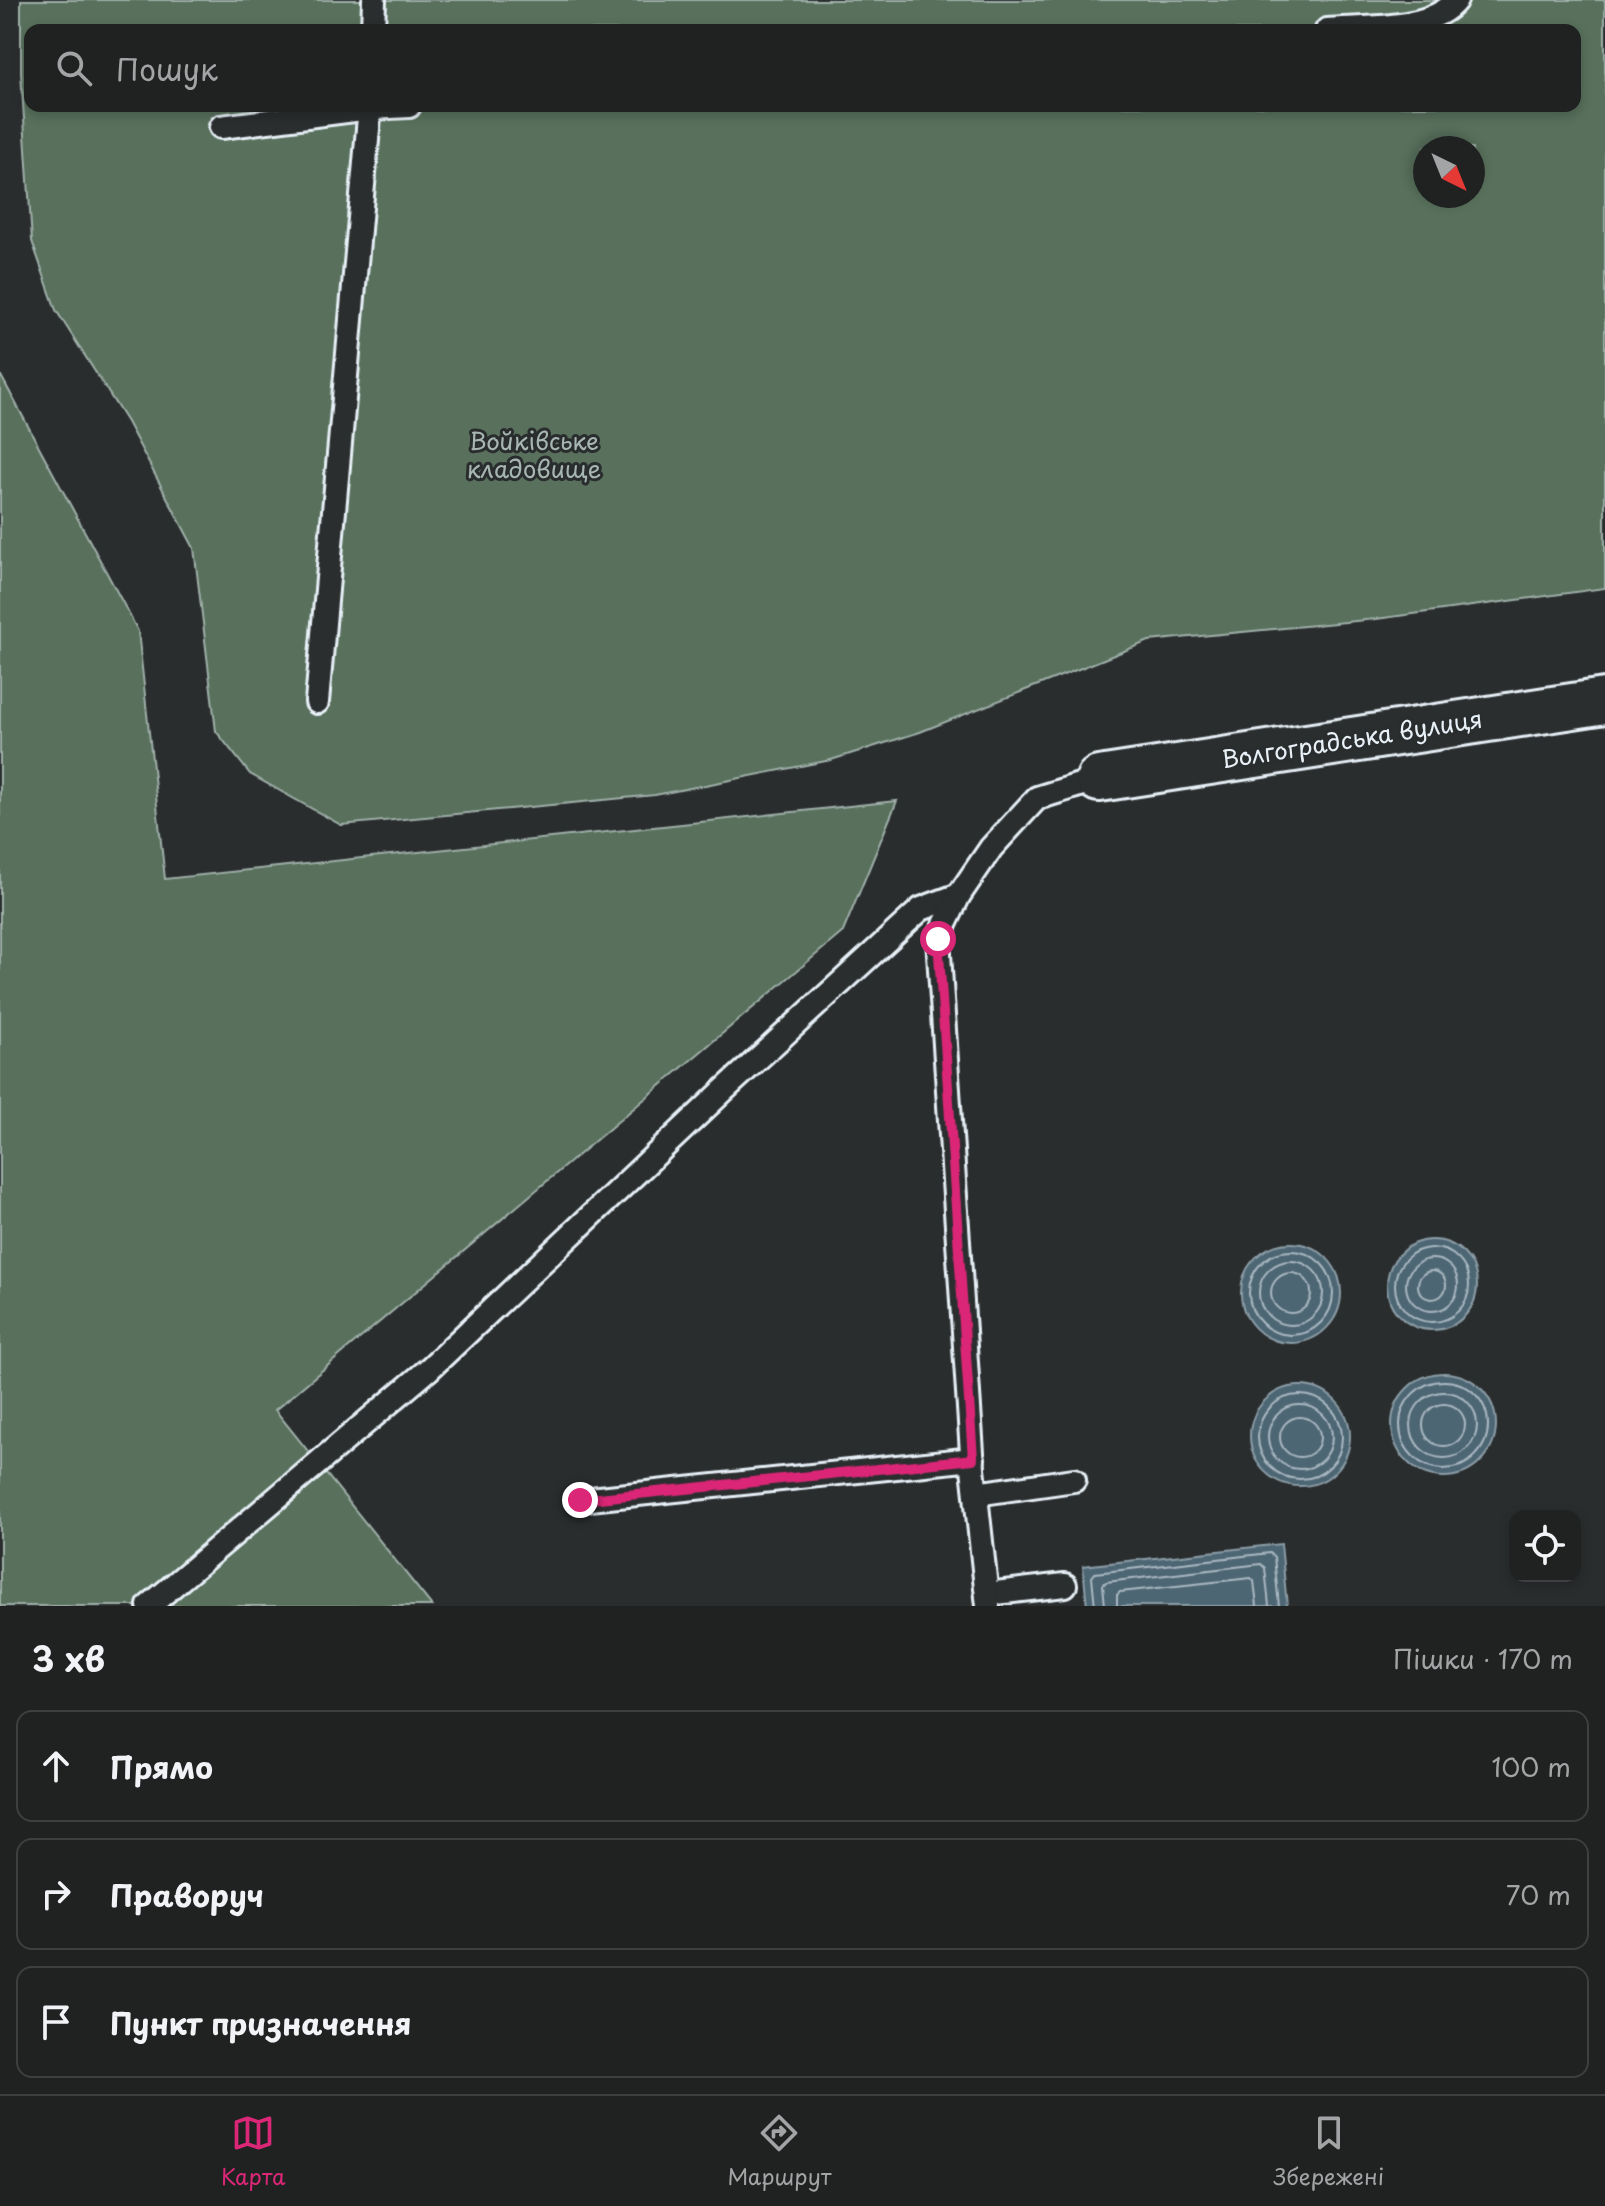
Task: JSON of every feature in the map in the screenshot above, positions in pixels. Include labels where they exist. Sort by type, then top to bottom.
[{"type":"street","name":"Волгоградська вулиця","points":[[1099,779],[1605,701]]},
{"type":"lane","points":[[373,24],[374,0]]},
{"type":"lane","points":[[1400,24],[1435,18],[1456,0]]},
{"type":"lane","points":[[221,127],[333,112]]},
{"type":"lane","points":[[317,702],[370,112]]},
{"type":"lane","points":[[1065,1585],[987,1600],[973,1459],[938,939],[959,895],[991,848],[1037,798],[1099,779]]},
{"type":"lane","points":[[149,1606],[429,1369],[921,909],[959,895]]},
{"type":"lane","points":[[580,1500],[973,1459]]},
{"type":"lane","points":[[976,1494],[1074,1480]]},
{"type":"green space","name":"Войківське кладовище","points":[[21,0],[1605,0],[1605,588],[1376,619],[1149,641],[920,732],[831,760],[655,795],[341,825],[250,774],[216,731],[194,548],[127,422],[56,310],[32,241],[21,73]]},
{"type":"green space","points":[[0,374],[138,631],[165,879],[897,801],[843,932],[275,1410],[432,1606],[0,1606]]},
{"type":"water","points":[[1432,1240],[1449,1244],[1464,1253],[1473,1268],[1477,1285],[1473,1302],[1464,1317],[1449,1326],[1432,1330],[1415,1326],[1400,1317],[1391,1302],[1387,1285],[1391,1268],[1400,1253],[1415,1244]]},
{"type":"water","points":[[1291,1243],[1310,1247],[1327,1257],[1337,1274],[1341,1293],[1337,1312],[1327,1329],[1310,1339],[1291,1343],[1272,1339],[1255,1329],[1245,1312],[1241,1293],[1245,1274],[1255,1257],[1272,1247]]},
{"type":"water","points":[[1444,1373],[1464,1377],[1487,1396],[1496,1425],[1492,1445],[1473,1468],[1444,1477],[1424,1473],[1401,1454],[1392,1425],[1396,1405],[1415,1382]]},
{"type":"water","points":[[1300,1386],[1319,1390],[1336,1400],[1346,1417],[1350,1436],[1346,1455],[1336,1472],[1319,1482],[1300,1486],[1281,1482],[1264,1472],[1254,1455],[1250,1436],[1254,1417],[1264,1400],[1281,1390]]},
{"type":"water","points":[[1281,1544],[1287,1606],[1087,1606],[1083,1566]]},
{"type":"route","points":[[580,1500],[973,1459],[938,939]]}]
